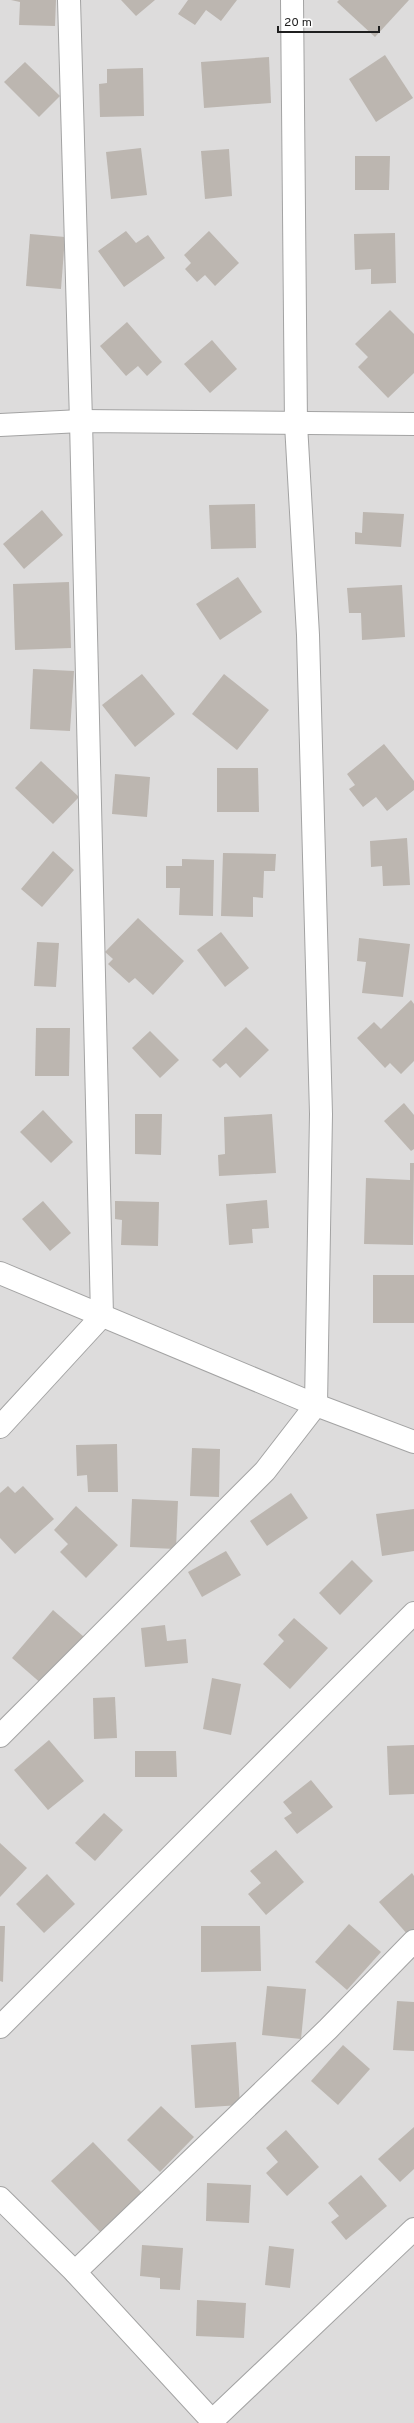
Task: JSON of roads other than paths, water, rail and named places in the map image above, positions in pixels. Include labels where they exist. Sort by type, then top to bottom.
[{"type":"street","points":[[0,1427],[102,1316],[82,421],[69,0]]},
{"type":"street","points":[[0,1736],[265,1471],[316,1405],[321,1114],[308,634],[296,424],[292,0]]},
{"type":"street","points":[[0,425],[82,421],[414,424]]},
{"type":"street","points":[[0,1273],[316,1405],[414,1442]]},
{"type":"street","points":[[0,2027],[414,1613]]},
{"type":"street","points":[[75,2272],[328,2029],[414,1942]]},
{"type":"street","points":[[0,2198],[75,2272],[213,2422],[414,2229]]}]
